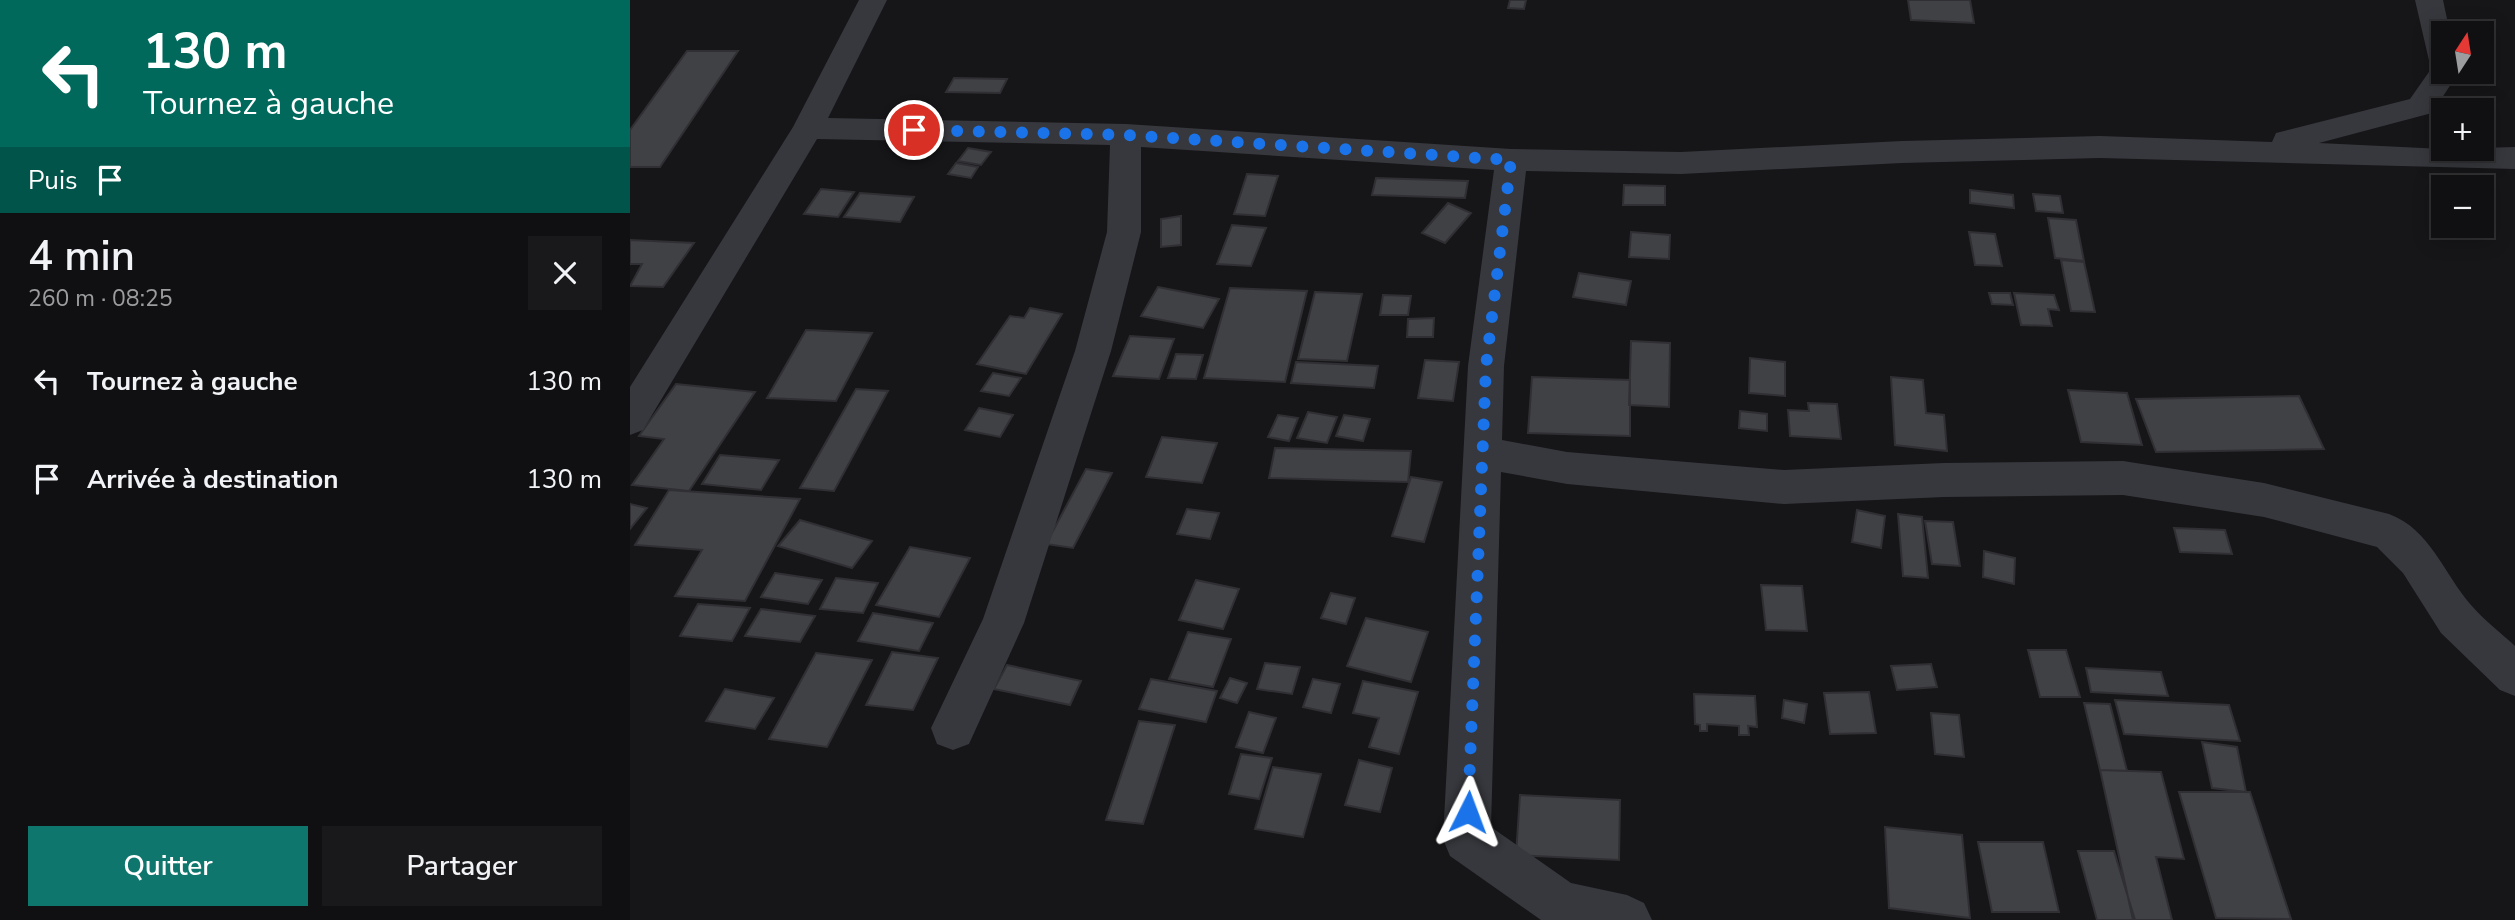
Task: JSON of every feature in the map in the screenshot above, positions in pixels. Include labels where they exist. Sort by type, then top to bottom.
[{"type":"street","points":[[630,419],[808,128],[873,0]]},
{"type":"street","points":[[2429,0],[2434,21]]},
{"type":"street","points":[[2236,153],[2380,119],[2421,106],[2436,84]]},
{"type":"street","points":[[808,128],[1126,135],[1511,160],[1681,163],[1902,152],[2100,147],[2236,153],[2515,158]]},
{"type":"street","points":[[953,728],[1003,623],[1093,351],[1124,232],[1126,135]]},
{"type":"street","points":[[1511,160],[1486,366],[1467,839],[1561,905],[1627,920]]},
{"type":"street","points":[[1484,453],[1567,468],[1784,487],[1944,480],[2123,478],[2264,500],[2389,532],[2417,559],[2456,619],[2515,675]]},
{"type":"building","points":[[1510,0],[1526,0],[1524,9],[1508,8]]},
{"type":"building","points":[[1908,0],[1970,0],[1974,23],[1911,20]]},
{"type":"building","points":[[687,51],[738,51],[660,167],[630,167],[630,130]]},
{"type":"building","points":[[954,78],[1007,79],[1000,93],[946,92]]},
{"type":"building","points":[[968,148],[991,152],[981,165],[958,161]]},
{"type":"building","points":[[956,163],[978,167],[971,178],[948,174]]},
{"type":"building","points":[[1247,174],[1278,176],[1265,216],[1234,214]]},
{"type":"building","points":[[1376,178],[1468,181],[1465,198],[1372,195]]},
{"type":"building","points":[[1624,185],[1665,186],[1665,205],[1623,205]]},
{"type":"building","points":[[821,189],[854,192],[838,217],[804,214]]},
{"type":"building","points":[[1970,190],[2013,195],[2014,208],[1970,203]]},
{"type":"building","points":[[860,193],[914,197],[900,222],[844,217]]},
{"type":"building","points":[[2033,194],[2060,196],[2063,213],[2036,211]]},
{"type":"building","points":[[1448,203],[1471,213],[1445,243],[1422,233]]},
{"type":"building","points":[[1181,216],[1181,245],[1161,247],[1161,219]]},
{"type":"building","points":[[2048,218],[2076,220],[2084,261],[2055,258]]},
{"type":"building","points":[[1232,225],[1266,228],[1251,266],[1217,264]]},
{"type":"building","points":[[1631,232],[1670,235],[1669,259],[1629,257]]},
{"type":"building","points":[[1969,232],[1995,234],[2002,266],[1975,265]]},
{"type":"building","points":[[630,240],[694,243],[663,287],[630,286],[642,264],[630,264]]},
{"type":"building","points":[[2061,260],[2084,262],[2095,312],[2071,311]]},
{"type":"building","points":[[1579,273],[1631,281],[1626,305],[1573,297]]},
{"type":"building","points":[[1158,287],[1219,299],[1203,328],[1141,316]]},
{"type":"building","points":[[1230,288],[1307,291],[1285,382],[1204,378]]},
{"type":"building","points":[[1315,292],[1362,294],[1347,361],[1298,359]]},
{"type":"building","points":[[1989,293],[2010,293],[2013,305],[1992,304]]},
{"type":"building","points":[[2014,293],[2054,295],[2059,310],[2048,309],[2052,326],[2021,325]]},
{"type":"building","points":[[1383,295],[1411,296],[1408,315],[1380,315]]},
{"type":"building","points":[[1030,308],[1062,314],[1026,374],[977,364],[1010,316],[1024,318]]},
{"type":"building","points":[[1434,318],[1433,337],[1407,337],[1408,319]]},
{"type":"building","points":[[806,330],[872,333],[836,401],[767,398]]},
{"type":"building","points":[[1130,336],[1174,339],[1159,379],[1113,376]]},
{"type":"building","points":[[1631,341],[1670,343],[1669,407],[1629,405]]},
{"type":"building","points":[[1176,354],[1203,355],[1196,379],[1168,378]]},
{"type":"building","points":[[1750,358],[1785,362],[1785,396],[1749,393]]},
{"type":"building","points":[[1425,360],[1459,362],[1453,401],[1418,398]]},
{"type":"building","points":[[1296,362],[1378,366],[1374,388],[1291,383]]},
{"type":"building","points":[[993,373],[1021,378],[1009,396],[981,391]]},
{"type":"building","points":[[1532,377],[1630,380],[1630,436],[1528,433]]},
{"type":"building","points":[[1891,377],[1923,380],[1926,413],[1944,415],[1947,451],[1895,445]]},
{"type":"building","points":[[676,384],[755,392],[689,491],[632,485],[664,439],[639,436]]},
{"type":"building","points":[[856,389],[888,391],[834,491],[800,488]]},
{"type":"building","points":[[2068,390],[2127,393],[2142,445],[2081,442]]},
{"type":"building","points":[[2299,396],[2324,449],[2156,452],[2136,399]]},
{"type":"building","points":[[1808,403],[1837,404],[1841,439],[1790,436],[1788,410],[1809,411]]},
{"type":"building","points":[[979,408],[1013,415],[1000,437],[965,430]]},
{"type":"building","points":[[1740,411],[1767,414],[1767,431],[1739,428]]},
{"type":"building","points":[[1308,412],[1337,417],[1327,443],[1297,438]]},
{"type":"building","points":[[1278,415],[1298,418],[1289,441],[1268,437]]},
{"type":"building","points":[[1344,415],[1370,419],[1363,441],[1336,436]]},
{"type":"building","points":[[1162,437],[1217,443],[1202,483],[1146,477]]},
{"type":"building","points":[[1275,448],[1411,451],[1408,482],[1269,478]]},
{"type":"building","points":[[720,455],[779,460],[761,490],[702,484]]},
{"type":"building","points":[[1086,469],[1112,473],[1073,548],[1046,544]]},
{"type":"building","points":[[1411,477],[1442,482],[1424,542],[1392,536]]},
{"type":"building","points":[[669,490],[800,499],[745,601],[675,596],[702,550],[635,545]]},
{"type":"building","points":[[630,504],[647,508],[630,529]]},
{"type":"building","points":[[1187,509],[1219,513],[1210,539],[1177,534]]},
{"type":"building","points":[[1857,510],[1885,516],[1881,548],[1852,542]]},
{"type":"building","points":[[1898,514],[1922,517],[1928,578],[1903,576]]},
{"type":"building","points":[[800,520],[872,541],[852,568],[778,546]]},
{"type":"building","points":[[1925,521],[1953,522],[1960,566],[1932,564]]},
{"type":"building","points":[[2174,528],[2225,530],[2232,554],[2180,552]]},
{"type":"building","points":[[910,547],[970,558],[939,617],[876,605]]},
{"type":"building","points":[[1984,551],[2015,558],[2014,584],[1983,577]]},
{"type":"building","points":[[775,573],[822,580],[808,604],[761,597]]},
{"type":"building","points":[[836,578],[878,583],[863,613],[820,609]]},
{"type":"building","points":[[1196,580],[1239,589],[1223,629],[1179,620]]},
{"type":"building","points":[[1761,585],[1802,586],[1807,631],[1766,630]]},
{"type":"building","points":[[1331,593],[1355,598],[1346,624],[1321,618]]},
{"type":"building","points":[[698,604],[750,608],[732,641],[680,636]]},
{"type":"building","points":[[761,609],[815,616],[800,642],[745,636]]},
{"type":"building","points":[[873,613],[933,623],[919,651],[858,641]]},
{"type":"building","points":[[1366,618],[1428,632],[1411,682],[1347,666]]},
{"type":"building","points":[[1188,632],[1231,639],[1213,687],[1169,679]]},
{"type":"building","points":[[2028,650],[2066,650],[2080,697],[2040,697]]},
{"type":"building","points":[[892,652],[938,658],[913,710],[866,705]]},
{"type":"building","points":[[816,653],[872,660],[827,747],[769,739]]},
{"type":"building","points":[[1265,663],[1300,667],[1292,694],[1257,689]]},
{"type":"building","points":[[1931,664],[1937,687],[1897,690],[1891,666]]},
{"type":"building","points":[[1007,665],[1081,681],[1070,705],[994,689]]},
{"type":"building","points":[[2086,668],[2161,672],[2168,696],[2091,692]]},
{"type":"building","points":[[1230,678],[1247,683],[1237,703],[1220,698]]},
{"type":"building","points":[[1151,679],[1217,691],[1206,722],[1139,709]]},
{"type":"building","points":[[1313,679],[1340,684],[1331,713],[1303,707]]},
{"type":"building","points":[[1363,681],[1418,692],[1399,754],[1369,747],[1379,718],[1353,713]]},
{"type":"building","points":[[725,689],[774,698],[755,729],[706,721]]},
{"type":"building","points":[[1869,692],[1876,733],[1830,734],[1824,693]]},
{"type":"building","points":[[1694,694],[1755,696],[1757,727],[1748,726],[1749,735],[1739,735],[1739,726],[1707,724],[1707,731],[1700,731],[1700,725],[1695,724]]},
{"type":"building","points":[[1784,700],[1807,704],[1804,723],[1782,718]]},
{"type":"building","points":[[2115,700],[2229,705],[2240,741],[2124,734]]},
{"type":"building","points":[[2084,703],[2110,704],[2127,771],[2100,770]]},
{"type":"building","points":[[1249,712],[1276,718],[1263,753],[1236,747]]},
{"type":"building","points":[[1931,713],[1959,715],[1964,757],[1935,754]]},
{"type":"building","points":[[1139,721],[1175,725],[1143,824],[1106,820]]},
{"type":"building","points":[[2202,742],[2237,747],[2246,792],[2212,788]]},
{"type":"building","points":[[1241,754],[1272,758],[1259,799],[1229,794]]},
{"type":"building","points":[[1359,760],[1392,768],[1380,812],[1345,805]]},
{"type":"building","points":[[1273,767],[1321,774],[1303,837],[1255,829]]},
{"type":"building","points":[[2100,770],[2161,772],[2184,859],[2156,857],[2172,920],[2133,920]]},
{"type":"building","points":[[2179,792],[2250,792],[2291,919],[2216,918]]},
{"type":"building","points":[[1520,795],[1620,800],[1619,860],[1516,855]]},
{"type":"building","points":[[1885,827],[1962,835],[1970,918],[1889,908]]},
{"type":"building","points":[[1978,842],[2043,842],[2059,912],[1992,912]]},
{"type":"building","points":[[2078,851],[2114,851],[2135,920],[2097,920]]},
{"type":"route","points":[[914,130],[1126,135],[1511,160],[1486,366],[1468,812]]}]
